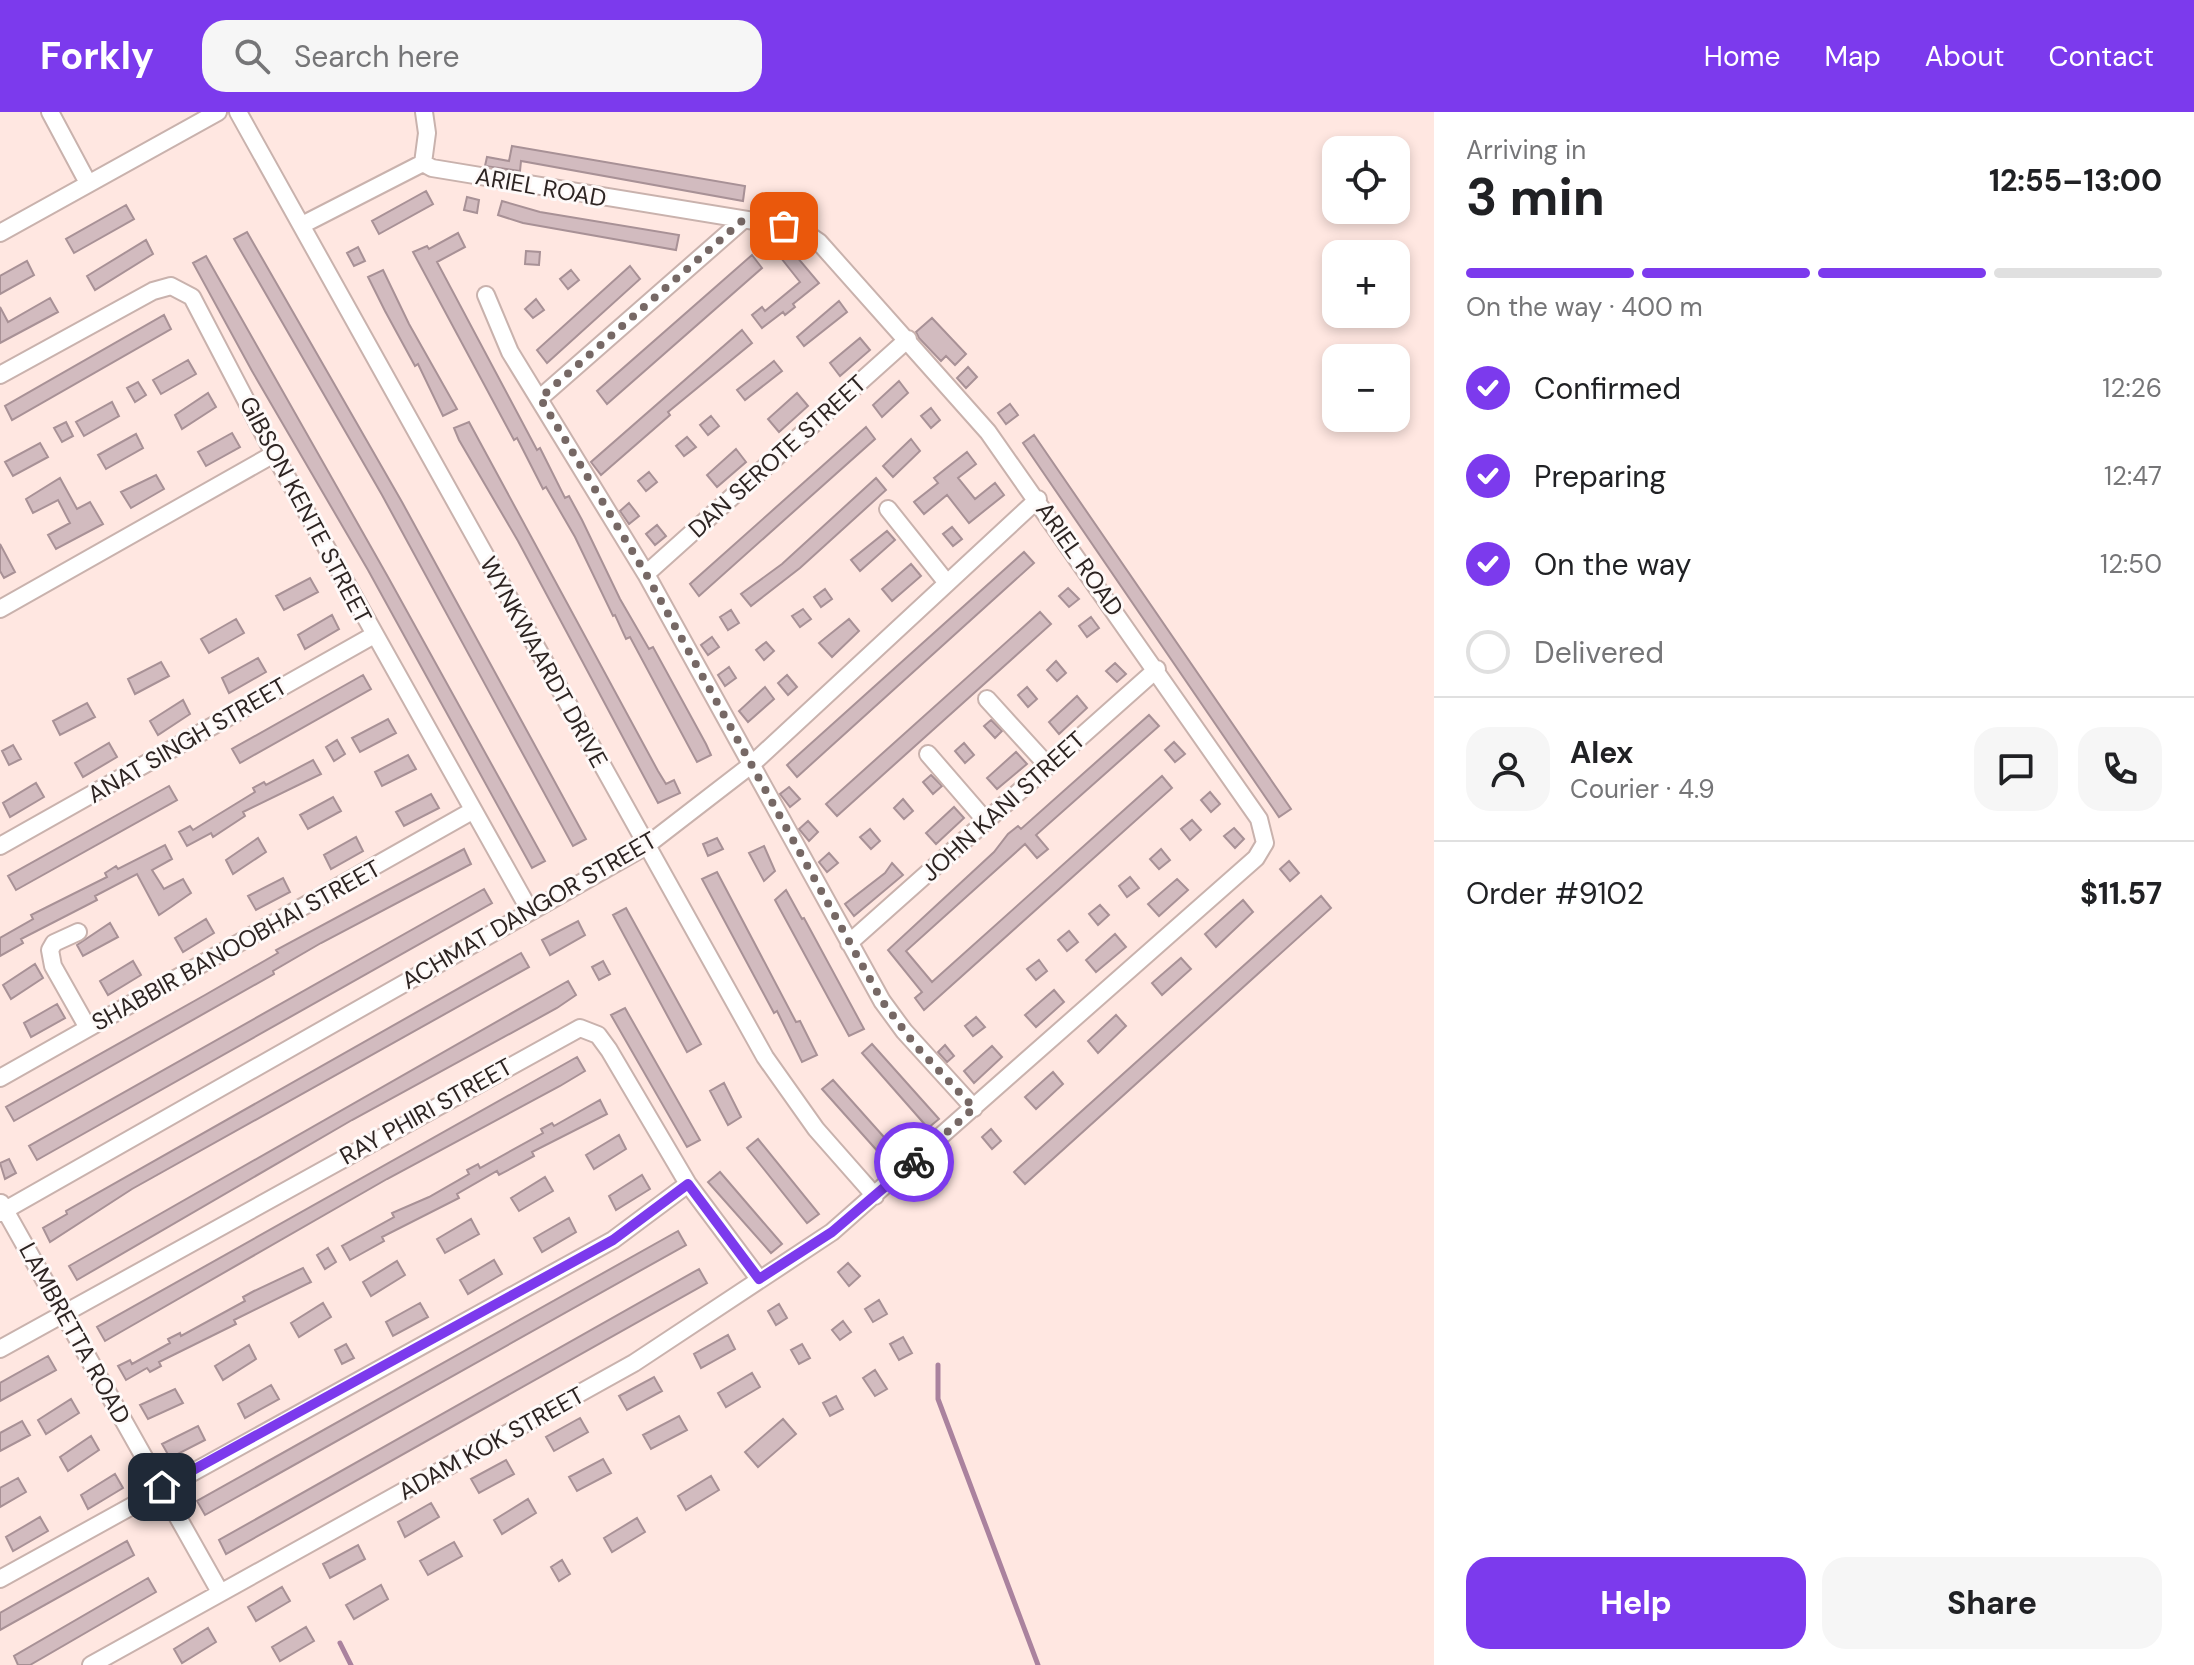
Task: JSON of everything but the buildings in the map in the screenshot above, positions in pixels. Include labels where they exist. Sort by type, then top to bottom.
[{"type":"street","points":[[50,112],[88,183]]},
{"type":"street","points":[[0,233],[218,112]]},
{"type":"street","name":"WYNKWAARDT DRIVE","points":[[238,112],[646,846],[781,1081],[816,1129],[875,1196]]},
{"type":"street","points":[[302,225],[423,163],[427,133],[424,112]]},
{"type":"street","name":"ARIEL ROAD","points":[[423,163],[432,168],[784,226],[803,231],[819,242],[988,432],[1038,499],[1259,819],[1265,843],[1256,858],[875,1196]]},
{"type":"street","points":[[540,398],[742,221]]},
{"type":"street","name":"GIBSON KENTE STREET","points":[[0,375],[141,296],[171,286],[185,292],[197,305],[274,454],[530,911]]},
{"type":"street","points":[[486,295],[510,352],[646,574],[849,943],[904,1031],[974,1108]]},
{"type":"street","name":"DAN SEROTE STREET","points":[[646,574],[908,339]]},
{"type":"street","points":[[0,609],[274,454]]},
{"type":"street","name":"ACHMAT DANGOR STREET","points":[[2,1208],[646,846],[751,765],[1038,499]]},
{"type":"street","points":[[888,509],[947,583]]},
{"type":"street","name":"ANAT SINGH STREET","points":[[0,846],[374,635]]},
{"type":"street","name":"JOHN KANI STREET","points":[[849,943],[1157,669]]},
{"type":"street","points":[[987,699],[1048,766]]},
{"type":"street","points":[[928,754],[986,821]]},
{"type":"street","name":"SHABBIR BANOOBHAI STREET","points":[[0,1078],[472,811]]},
{"type":"street","points":[[78,932],[54,943],[51,958],[88,1028]]},
{"type":"street","name":"RAY PHIRI STREET","points":[[0,1349],[580,1028],[587,1028],[598,1035],[609,1050],[688,1184],[759,1279]]},
{"type":"street","points":[[0,1579],[613,1240],[688,1184]]},
{"type":"street","name":"ADAM KOK STREET","points":[[91,1665],[634,1363],[832,1232],[875,1196]]},
{"type":"street","name":"LAMBRETTA ROAD","points":[[2,1208],[220,1592]]},
{"type":"waterway","points":[[938,1365],[938,1399],[1038,1665]]},
{"type":"waterway","points":[[340,1643],[351,1665]]},
{"type":"way so far","points":[[784,226],[742,221],[540,398],[646,574],[882,1001],[915,1045],[974,1108],[914,1162]]},
{"type":"route","points":[[162,1487],[613,1240],[688,1184],[759,1279],[832,1232],[914,1162]]}]
